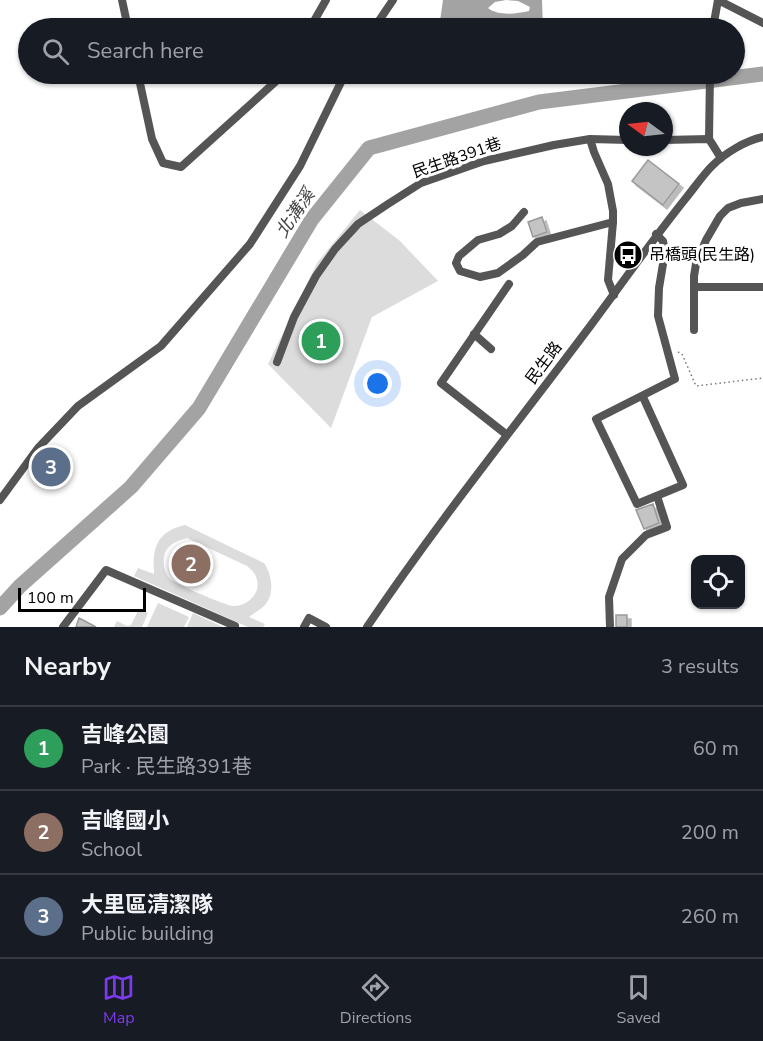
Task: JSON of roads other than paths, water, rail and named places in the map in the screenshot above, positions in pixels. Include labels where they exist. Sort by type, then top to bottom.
[{"type":"street","points":[[122,0],[126,18]]},
{"type":"street","points":[[315,18],[326,0]]},
{"type":"street","points":[[381,18],[393,0]]},
{"type":"street","points":[[715,18],[718,0],[763,23]]},
{"type":"street","points":[[140,84],[152,139],[163,163],[181,167],[273,84]]},
{"type":"street","points":[[0,500],[38,448],[78,406],[160,346],[250,244],[300,166],[340,84]]},
{"type":"street","points":[[710,84],[709,139],[722,158]]},
{"type":"street","name":"民生路","points":[[367,627],[388,595],[507,435],[614,295],[656,234],[713,165],[729,152],[763,137]]},
{"type":"street","points":[[590,139],[608,184],[613,211],[608,280],[614,295]]},
{"type":"street","name":"民生路391巷","points":[[277,362],[294,317],[316,276],[335,249],[358,224],[421,183],[484,161],[554,145],[590,139],[619,140]]},
{"type":"street","points":[[673,140],[709,139]]},
{"type":"street","points":[[694,330],[694,276],[696,264],[706,240],[720,216],[728,208],[763,199]]},
{"type":"street","points":[[524,212],[512,226],[499,234],[478,240],[459,256],[456,263],[460,272],[480,278],[498,273],[537,242],[613,222]]},
{"type":"street","points":[[643,397],[683,485],[637,504],[596,419],[675,379],[658,316],[659,288],[665,252],[663,241],[656,234]]},
{"type":"street","points":[[507,435],[441,383],[509,284]]},
{"type":"street","points":[[695,287],[763,287]]},
{"type":"street","points":[[474,334],[492,349]]},
{"type":"street","points":[[610,627],[609,597],[622,559],[646,535],[667,527],[657,496]]},
{"type":"street","points":[[63,627],[106,570],[235,626]]},
{"type":"street","points":[[304,627],[309,618],[326,627]]},
{"type":"waterway","name":"北溝溪","points":[[745,76],[763,74]]},
{"type":"waterway","name":"北溝溪","points":[[0,608],[20,586],[131,487],[199,408],[312,219],[369,148],[539,102],[683,84]]},
{"type":"place","name":"吊橋頭(民生路)","points":[[628,255]]},
{"type":"place","name":"吉峰公園","points":[[321,341]]},
{"type":"place","name":"大里區清潔隊","points":[[51,467]]},
{"type":"place","name":"吉峰國小","points":[[191,564]]}]
